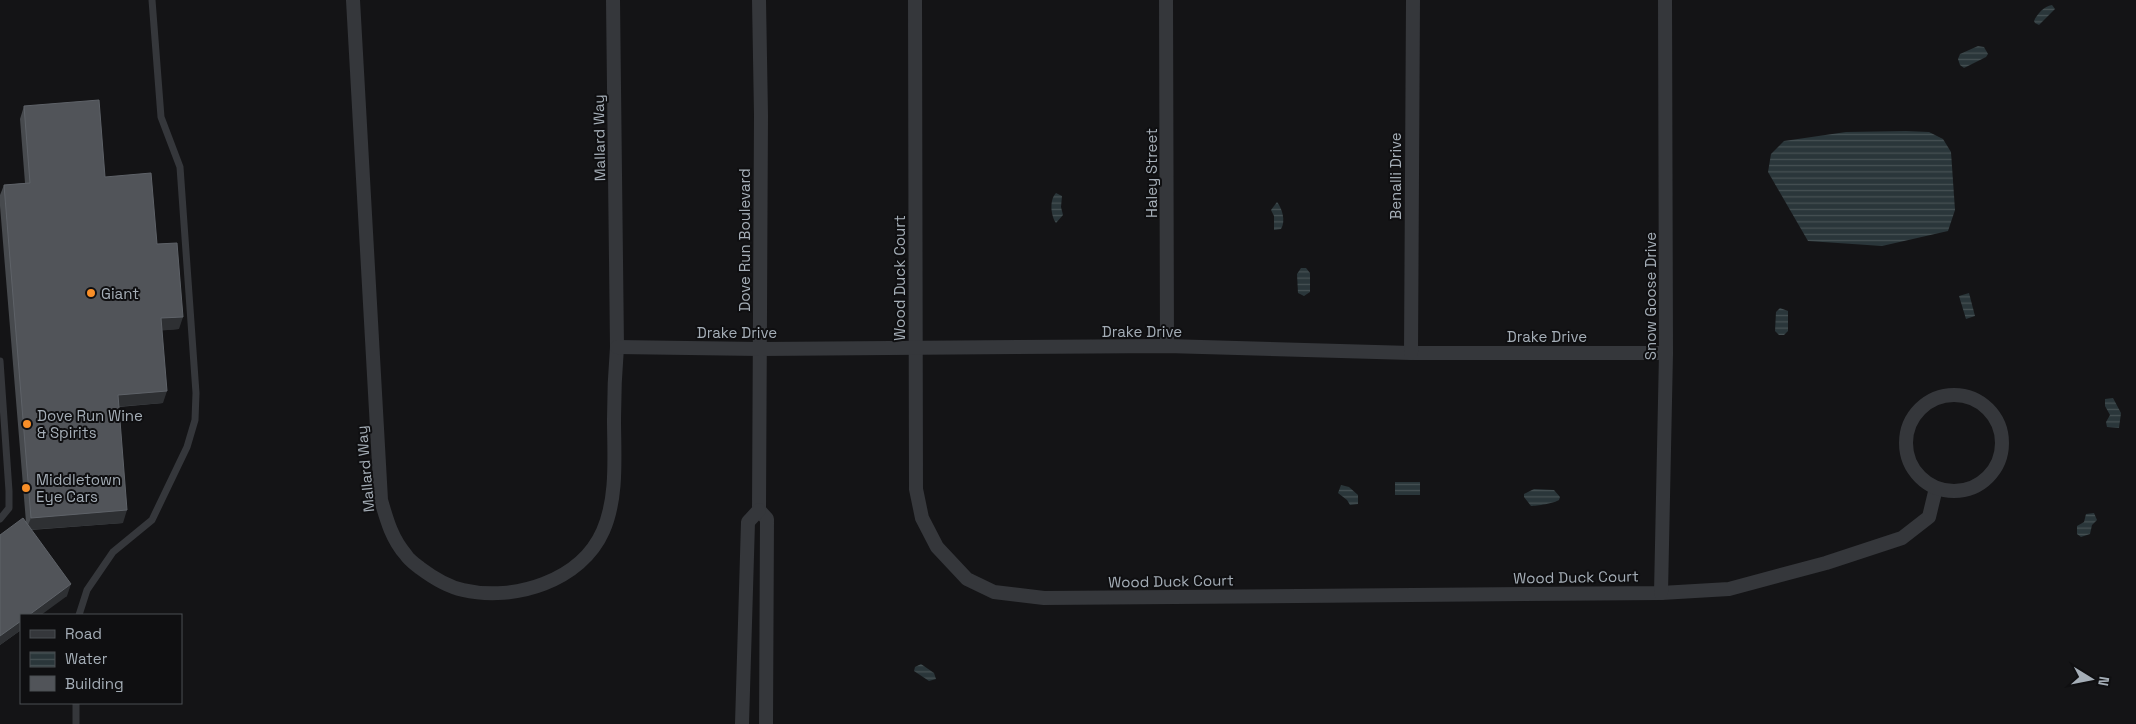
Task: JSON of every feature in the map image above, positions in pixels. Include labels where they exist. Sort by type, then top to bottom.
[{"type":"street","name":"Mallard Way","points":[[353,0],[381,500],[390,532],[406,557],[431,576],[463,590],[498,593],[533,589],[563,576],[588,555],[603,532],[612,500],[617,346],[613,0]]},
{"type":"street","name":"Dove Run Boulevard","points":[[759,0],[761,124],[760,510],[767,518],[766,724]]},
{"type":"street","name":"Wood Duck Court","points":[[915,0],[916,489],[922,518],[937,547],[967,578],[994,592],[1044,598],[1661,593],[1729,589],[1826,564],[1902,538],[1929,517],[1936,488]]},
{"type":"street","name":"Haley Street","points":[[1166,0],[1168,346]]},
{"type":"street","name":"Benalli Drive","points":[[1411,353],[1413,0]]},
{"type":"street","name":"Snow Goose Drive","points":[[1661,593],[1666,353],[1665,0]]},
{"type":"street","name":"Drake Drive","points":[[617,346],[759,348],[1168,346],[1411,353],[1666,353]]},
{"type":"street","points":[[1953,394],[1978,400],[1991,411],[2000,425],[2003,446],[1996,467],[1981,483],[1971,488],[1954,491],[1936,488],[1920,478],[1911,464],[1907,451],[1907,434],[1910,423],[1920,409],[1928,402],[1944,396],[1953,394]]},
{"type":"street","points":[[742,724],[748,522],[760,510]]},
{"type":"lane","points":[[79,614],[87,590],[113,552],[152,520],[187,447],[195,420],[196,393],[180,167],[161,117],[152,0]]},
{"type":"lane","points":[[0,361],[4,464],[9,508],[0,519]]},
{"type":"lane","points":[[76,704],[76,724]]},
{"type":"water","points":[[2052,5],[2055,9],[2039,25],[2035,23],[2035,18],[2041,11]]},
{"type":"water","points":[[1978,46],[1984,47],[1988,54],[1986,57],[1964,68],[1960,65],[1958,59],[1960,54]]},
{"type":"water","points":[[1846,132],[1929,132],[1943,139],[1951,152],[1955,210],[1948,231],[1882,246],[1808,241],[1768,172],[1771,154],[1784,141]]},
{"type":"water","points":[[1056,193],[1062,196],[1061,207],[1063,215],[1056,223],[1053,216],[1052,200]]},
{"type":"water","points":[[1277,202],[1282,211],[1283,222],[1281,229],[1274,230],[1274,216],[1271,210]]},
{"type":"water","points":[[1301,268],[1306,268],[1310,273],[1310,292],[1304,296],[1298,293],[1297,274]]},
{"type":"water","points":[[1969,293],[1975,316],[1966,319],[1959,296]]},
{"type":"water","points":[[1780,308],[1788,311],[1788,331],[1784,335],[1779,335],[1775,331],[1776,312]]},
{"type":"water","points":[[2113,398],[2121,413],[2119,428],[2107,427],[2106,422],[2110,415],[2105,406],[2105,399]]},
{"type":"water","points":[[1395,482],[1420,482],[1420,495],[1395,495]]},
{"type":"water","points":[[1341,485],[1349,487],[1358,495],[1358,504],[1350,505],[1338,493]]},
{"type":"water","points":[[1534,489],[1554,490],[1560,497],[1559,500],[1531,506],[1524,497],[1524,494]]},
{"type":"water","points":[[2094,513],[2097,520],[2092,525],[2090,534],[2081,537],[2077,534],[2077,526],[2084,522],[2086,514]]},
{"type":"water","points":[[921,664],[934,673],[936,679],[929,681],[914,671],[915,667]]},
{"type":"building","name":"Giant","points":[[99,100],[105,177],[151,173],[157,244],[177,243],[183,317],[161,318],[167,391],[118,395],[127,510],[31,518],[4,185],[30,183],[24,106]]},
{"type":"building","points":[[23,518],[71,584],[30,614],[20,614],[20,622],[0,636],[0,535]]},
{"type":"place","name":"Giant","points":[[91,293]]},
{"type":"place","name":"Dove Run Wine & Spirits","points":[[27,424]]},
{"type":"place","name":"Middletown Eye Cars","points":[[26,488]]}]
